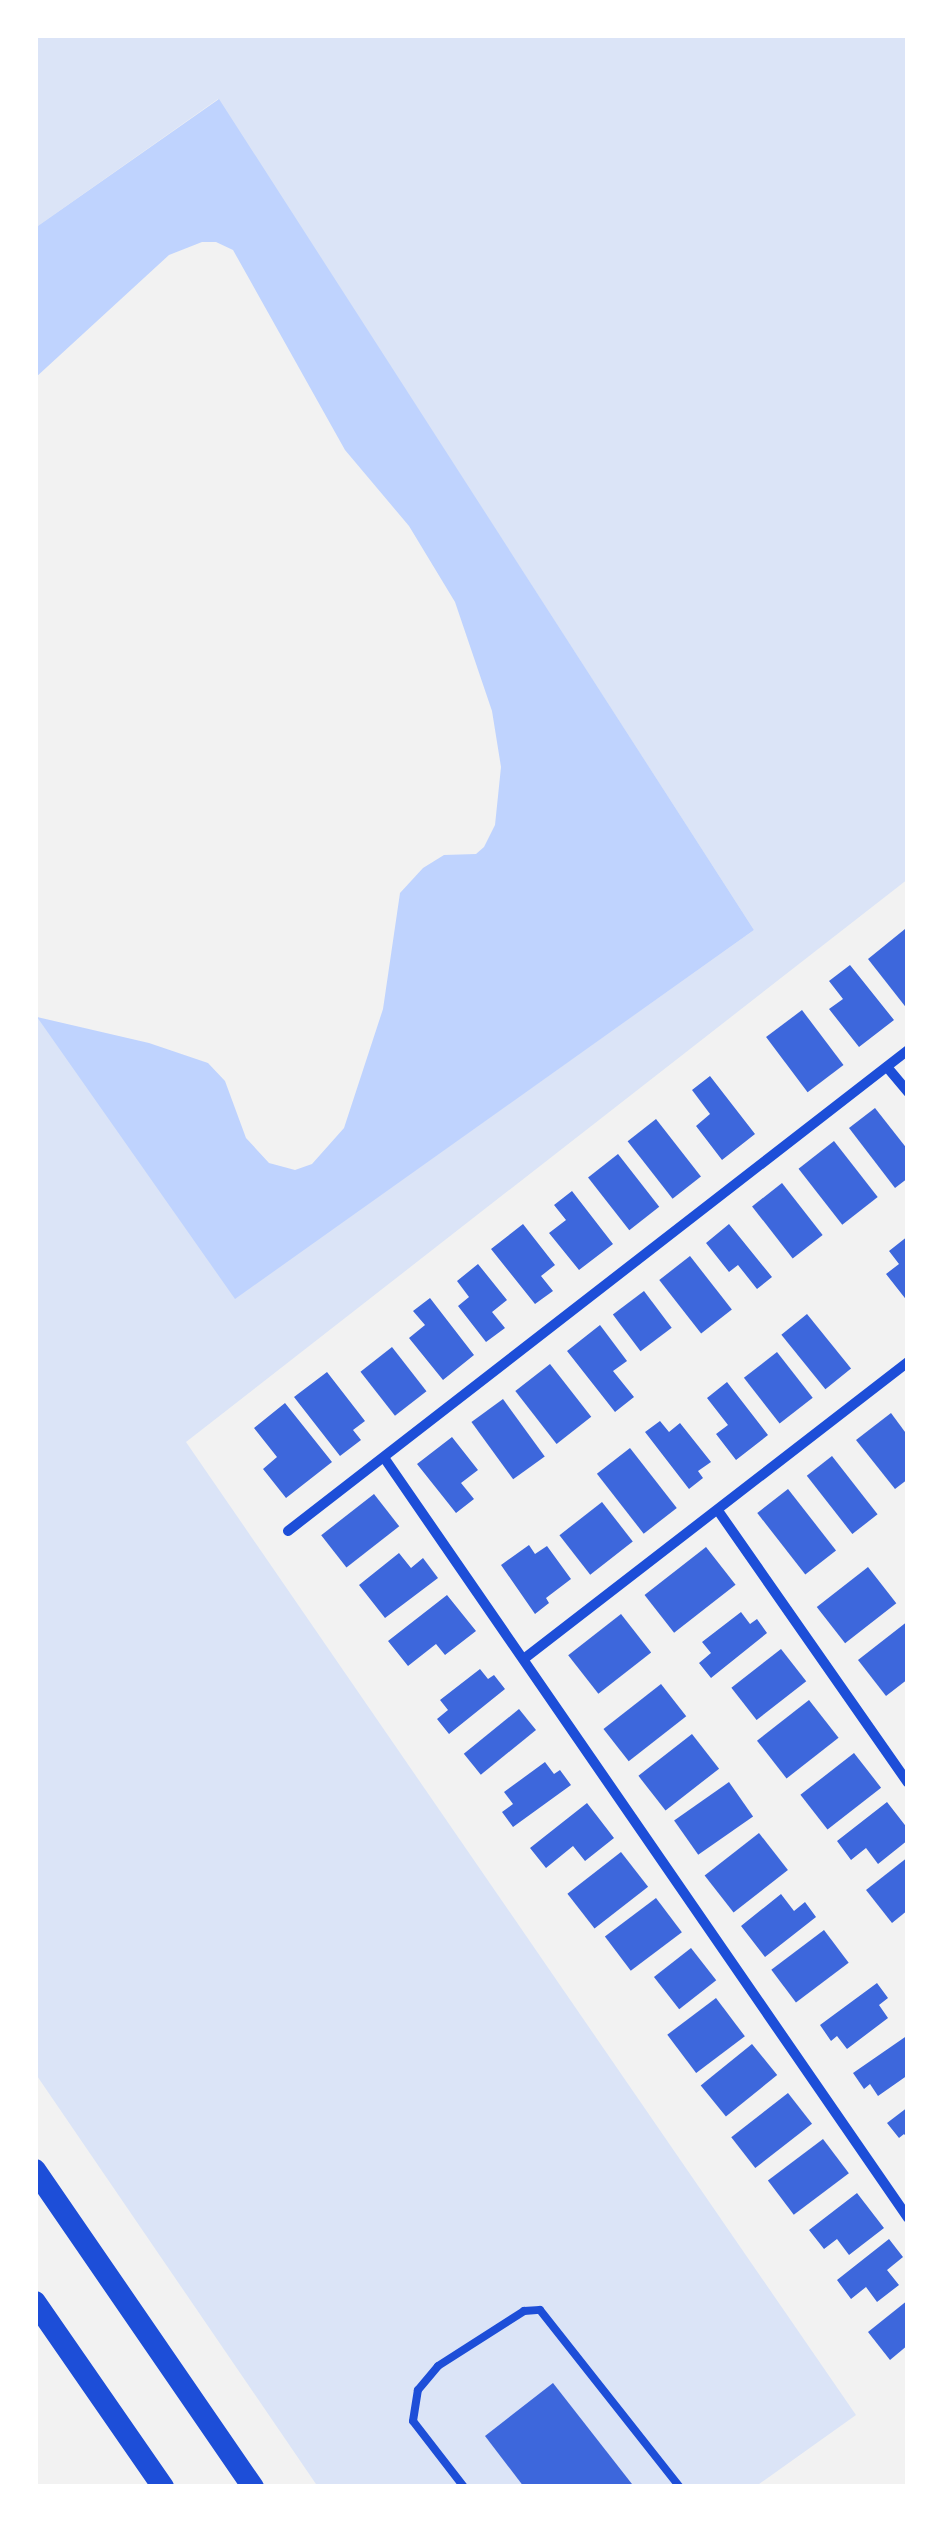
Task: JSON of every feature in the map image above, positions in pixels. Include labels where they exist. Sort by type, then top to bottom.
[{"type":"main road","points":[[35,2170],[253,2487]]},
{"type":"main road","points":[[35,2302],[162,2487]]},
{"type":"street","points":[[288,1531],[908,1050]]},
{"type":"street","points":[[887,1067],[908,1092]]},
{"type":"street","points":[[526,1658],[908,1362]]},
{"type":"street","points":[[385,1459],[526,1658],[908,2218]]},
{"type":"street","points":[[718,1512],[908,1783]]},
{"type":"lane","points":[[464,2487],[413,2420],[418,2390],[438,2366],[524,2311],[540,2310],[680,2487]]},
{"type":"shaded area","points":[[35,35],[908,35],[908,879],[186,1442],[856,2415],[755,2487],[318,2487],[35,2073],[35,1013],[235,1298],[754,930],[218,99],[35,228]]},
{"type":"water","points":[[219,99],[754,930],[235,1299],[37,1017],[149,1043],[208,1063],[225,1081],[246,1138],[269,1163],[295,1170],[312,1164],[344,1128],[383,1009],[400,893],[423,868],[444,855],[476,854],[484,847],[495,825],[501,767],[492,711],[455,602],[409,526],[345,450],[233,250],[216,242],[202,242],[169,255],[35,378],[35,228]]},
{"type":"building","points":[[905,929],[908,933],[908,1010],[868,959]]},
{"type":"building","points":[[850,965],[894,1020],[859,1047],[829,1009],[843,999],[829,981]]},
{"type":"building","points":[[802,1010],[844,1065],[808,1092],[766,1037]]},
{"type":"building","points":[[710,1076],[755,1134],[722,1160],[696,1126],[710,1114],[692,1090]]},
{"type":"building","points":[[875,1108],[908,1150],[908,1178],[895,1188],[849,1128]]},
{"type":"building","points":[[656,1119],[701,1177],[673,1199],[628,1141]]},
{"type":"building","points":[[834,1141],[878,1197],[842,1225],[799,1169]]},
{"type":"building","points":[[618,1154],[659,1207],[629,1230],[588,1177]]},
{"type":"building","points":[[782,1183],[823,1235],[793,1258],[752,1206]]},
{"type":"building","points":[[572,1191],[613,1244],[579,1270],[549,1233],[566,1220],[554,1205]]},
{"type":"building","points":[[523,1224],[555,1265],[541,1276],[553,1291],[535,1304],[491,1249]]},
{"type":"building","points":[[729,1224],[772,1277],[757,1289],[738,1265],[729,1272],[706,1243]]},
{"type":"building","points":[[908,1236],[908,1302],[886,1274],[899,1264],[889,1251]]},
{"type":"building","points":[[690,1256],[732,1310],[701,1334],[659,1280]]},
{"type":"building","points":[[478,1264],[507,1300],[492,1312],[505,1328],[486,1342],[458,1306],[469,1297],[457,1281]]},
{"type":"building","points":[[644,1291],[672,1328],[641,1351],[613,1314]]},
{"type":"building","points":[[430,1298],[474,1355],[443,1380],[409,1338],[425,1325],[413,1311]]},
{"type":"building","points":[[807,1314],[851,1368],[825,1389],[781,1335]]},
{"type":"building","points":[[600,1325],[627,1361],[613,1371],[634,1397],[615,1412],[567,1351]]},
{"type":"building","points":[[392,1347],[426,1391],[395,1416],[360,1372]]},
{"type":"building","points":[[777,1352],[813,1398],[780,1424],[744,1378]]},
{"type":"building","points":[[550,1364],[591,1417],[557,1444],[515,1391]]},
{"type":"building","points":[[327,1372],[365,1421],[353,1430],[361,1440],[340,1456],[294,1397]]},
{"type":"building","points":[[727,1382],[768,1435],[736,1460],[716,1434],[728,1425],[707,1398]]},
{"type":"building","points":[[503,1399],[545,1456],[513,1479],[471,1422]]},
{"type":"building","points":[[285,1403],[332,1462],[286,1498],[263,1469],[277,1457],[254,1428]]},
{"type":"building","points":[[891,1413],[908,1436],[908,1479],[895,1489],[856,1440]]},
{"type":"building","points":[[660,1421],[669,1432],[680,1423],[711,1462],[698,1471],[703,1478],[689,1489],[645,1432]]},
{"type":"building","points":[[452,1437],[478,1470],[461,1483],[474,1499],[456,1513],[417,1464]]},
{"type":"building","points":[[630,1448],[677,1508],[644,1534],[597,1474]]},
{"type":"building","points":[[832,1456],[878,1514],[852,1534],[807,1476]]},
{"type":"building","points":[[788,1489],[836,1550],[805,1574],[757,1513]]},
{"type":"building","points":[[374,1494],[399,1526],[346,1568],[321,1535]]},
{"type":"building","points":[[602,1502],[633,1541],[590,1575],[559,1535]]},
{"type":"building","points":[[529,1545],[535,1554],[547,1546],[571,1579],[546,1598],[549,1603],[535,1614],[501,1565]]},
{"type":"building","points":[[706,1547],[736,1585],[674,1633],[645,1595]]},
{"type":"building","points":[[399,1553],[411,1568],[423,1558],[438,1578],[385,1618],[359,1585]]},
{"type":"building","points":[[868,1567],[896,1603],[845,1643],[817,1607]]},
{"type":"building","points":[[447,1595],[476,1631],[445,1655],[436,1644],[408,1666],[388,1641]]},
{"type":"building","points":[[741,1612],[750,1624],[757,1619],[767,1633],[711,1678],[699,1663],[711,1653],[702,1642]]},
{"type":"building","points":[[621,1614],[651,1653],[598,1694],[568,1655]]},
{"type":"building","points":[[908,1621],[908,1679],[886,1696],[858,1660]]},
{"type":"building","points":[[781,1649],[806,1681],[757,1720],[731,1688]]},
{"type":"building","points":[[480,1669],[488,1679],[494,1675],[505,1689],[449,1734],[437,1719],[448,1710],[440,1700]]},
{"type":"building","points":[[661,1684],[686,1716],[629,1761],[603,1729]]},
{"type":"building","points":[[809,1700],[839,1738],[787,1778],[757,1741]]},
{"type":"building","points":[[519,1709],[536,1730],[481,1775],[464,1754]]},
{"type":"building","points":[[692,1734],[719,1769],[666,1811],[638,1776]]},
{"type":"building","points":[[854,1753],[881,1788],[828,1830],[800,1795]]},
{"type":"building","points":[[545,1762],[554,1774],[560,1770],[571,1785],[513,1827],[502,1812],[513,1804],[504,1792]]},
{"type":"building","points":[[729,1782],[753,1816],[698,1855],[674,1820]]},
{"type":"building","points":[[887,1802],[908,1829],[908,1840],[878,1864],[866,1848],[851,1860],[837,1841]]},
{"type":"building","points":[[587,1803],[614,1838],[585,1861],[573,1846],[546,1868],[530,1848]]},
{"type":"building","points":[[759,1833],[788,1870],[734,1913],[705,1875]]},
{"type":"building","points":[[621,1852],[648,1887],[595,1929],[567,1894]]},
{"type":"building","points":[[908,1857],[908,1910],[892,1923],[866,1890]]},
{"type":"building","points":[[781,1894],[794,1911],[805,1902],[816,1917],[765,1957],[741,1926]]},
{"type":"building","points":[[656,1898],[682,1932],[631,1971],[605,1937]]},
{"type":"building","points":[[824,1930],[849,1963],[796,2002],[771,1970]]},
{"type":"building","points":[[691,1948],[716,1980],[679,2009],[654,1977]]},
{"type":"building","points":[[877,1983],[888,1998],[879,2005],[888,2018],[847,2049],[837,2036],[831,2041],[820,2025]]},
{"type":"building","points":[[716,1998],[745,2036],[696,2073],[667,2035]]},
{"type":"building","points":[[908,2035],[908,2075],[878,2096],[870,2084],[864,2089],[853,2073]]},
{"type":"building","points":[[752,2044],[777,2075],[726,2117],[701,2086]]},
{"type":"building","points":[[788,2093],[812,2124],[755,2168],[731,2137]]},
{"type":"building","points":[[908,2107],[908,2139],[904,2134],[899,2138],[887,2123]]},
{"type":"building","points":[[823,2139],[849,2173],[794,2215],[768,2181]]},
{"type":"building","points":[[857,2193],[884,2228],[849,2255],[837,2239],[824,2249],[809,2230]]},
{"type":"building","points":[[889,2239],[903,2257],[887,2270],[899,2285],[877,2302],[866,2287],[851,2299],[837,2280]]},
{"type":"building","points":[[908,2300],[908,2345],[890,2360],[868,2332]]},
{"type":"building","points":[[553,2383],[632,2484],[524,2487],[485,2436]]}]
